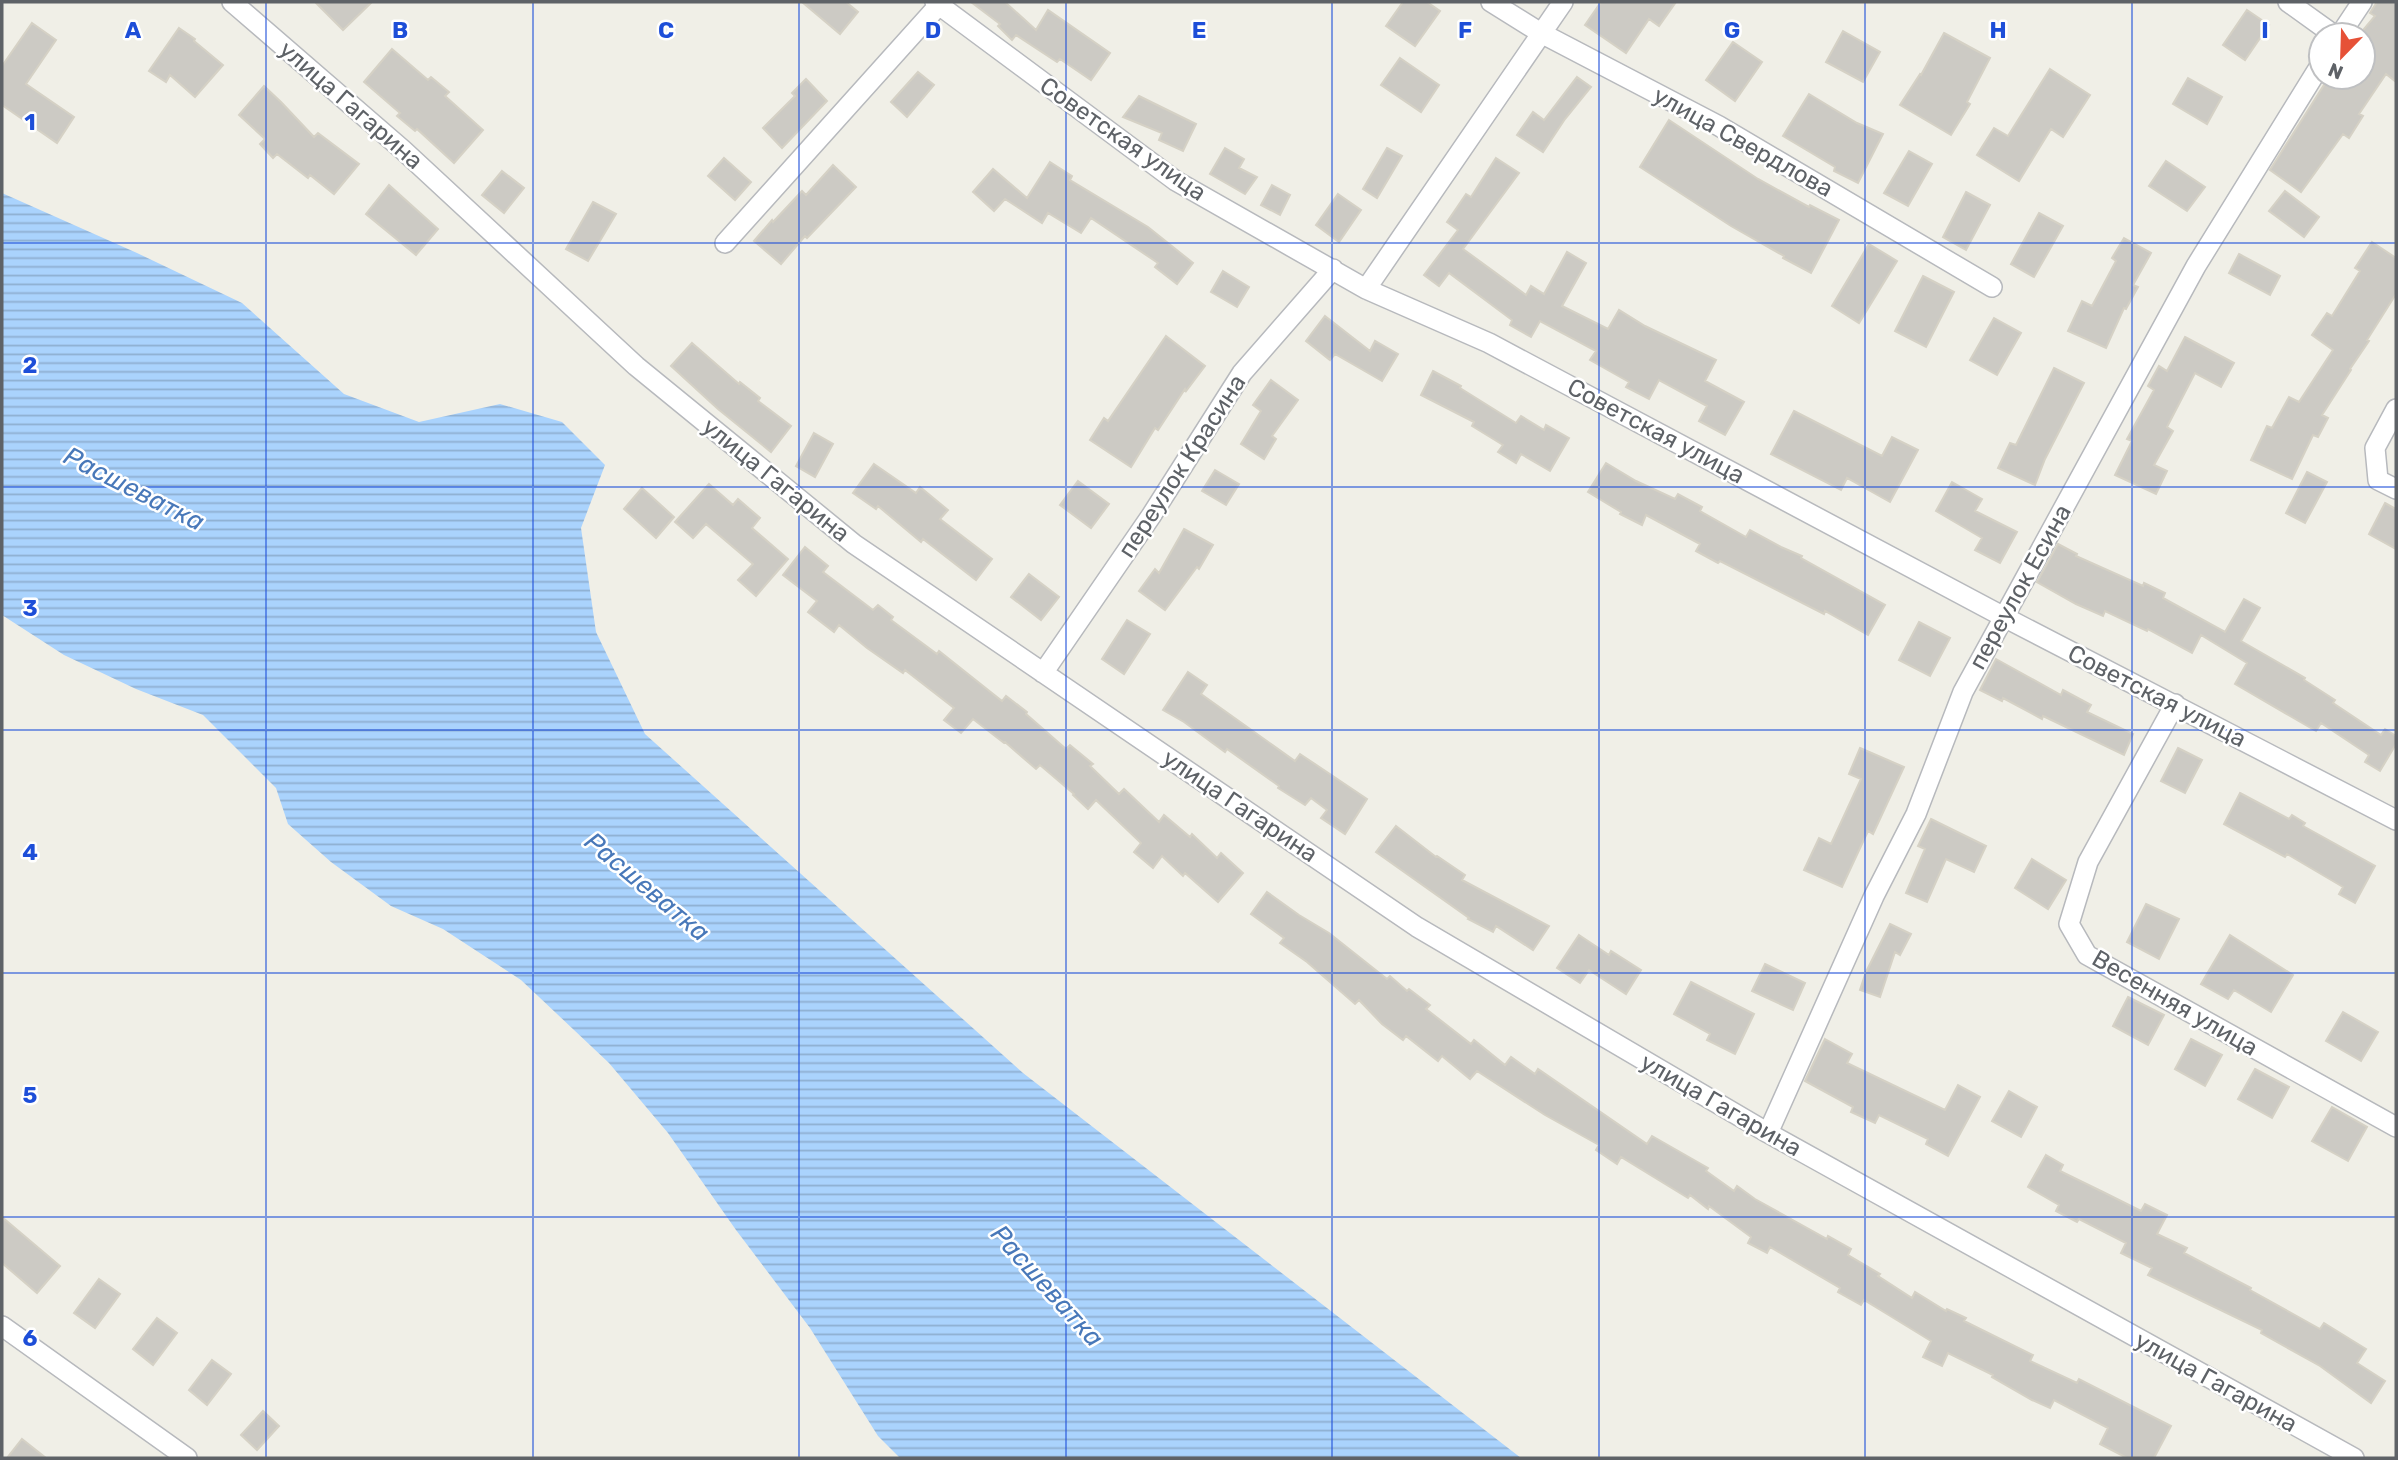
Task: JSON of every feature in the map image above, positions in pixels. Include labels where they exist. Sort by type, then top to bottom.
[{"type":"street","name":"улица Гагарина","points":[[232,2],[403,150],[636,366],[853,544],[1417,927],[1768,1133],[2354,1458]]},
{"type":"street","name":"улица Свердлова","points":[[1491,2],[1541,33],[1718,126],[1992,287]]},
{"type":"street","points":[[1367,289],[1563,2]]},
{"type":"street","points":[[2288,2],[2316,21]]},
{"type":"street","points":[[2348,21],[2362,2]]},
{"type":"street","name":"Советская улица","points":[[725,243],[937,3],[1176,181],[1367,289],[1489,343],[2004,617],[2396,820]]},
{"type":"street","name":"переулок Есина","points":[[1768,1133],[1874,896],[1916,814],[1963,692],[2196,266],[2307,88]]},
{"type":"street","name":"переулок Красина","points":[[1043,673],[1151,516],[1242,373],[1334,269]]},
{"type":"street","points":[[2396,409],[2375,448],[2378,480],[2396,489]]},
{"type":"street","name":"Весенняя улица","points":[[2175,704],[2088,862],[2069,924],[2087,955],[2396,1127]]},
{"type":"street","points":[[2,1326],[187,1458]]},
{"type":"water","name":"Расшеватка","points":[[2,193],[242,303],[344,394],[419,422],[500,404],[562,422],[605,465],[581,528],[596,632],[645,734],[1023,1073],[1521,1458],[900,1458],[878,1436],[810,1328],[736,1230],[668,1133],[609,1063],[521,980],[443,929],[391,906],[331,862],[288,824],[276,788],[203,715],[136,689],[64,655],[2,615]]},
{"type":"building","points":[[315,2],[372,2],[343,30]]},
{"type":"building","points":[[802,2],[846,2],[858,12],[840,34]]},
{"type":"building","points":[[971,2],[1005,2],[1036,30],[1048,10],[1110,53],[1091,80],[1016,35],[1012,40],[998,26],[1000,24]]},
{"type":"building","points":[[1403,2],[1427,2],[1440,11],[1415,46],[1386,26]]},
{"type":"building","points":[[1601,2],[1676,2],[1659,26],[1649,19],[1626,53],[1585,25]]},
{"type":"building","points":[[2377,2],[2396,2],[2396,82],[2386,74],[2377,87],[2377,21],[2371,21],[2375,16],[2370,13]]},
{"type":"building","points":[[2247,10],[2269,25],[2245,60],[2223,45]]},
{"type":"building","points":[[32,23],[56,40],[26,84],[74,117],[57,143],[2,105],[2,66]]},
{"type":"building","points":[[179,28],[223,65],[195,97],[170,75],[166,82],[149,71]]},
{"type":"building","points":[[1843,31],[1880,52],[1863,82],[1826,62]]},
{"type":"building","points":[[1944,33],[1990,58],[1967,102],[1970,104],[1951,135],[1900,105],[1921,75]]},
{"type":"building","points":[[1733,42],[1762,62],[1735,101],[1706,80]]},
{"type":"building","points":[[392,49],[428,80],[431,77],[449,92],[445,96],[483,130],[454,163],[417,129],[415,131],[397,116],[400,113],[364,82]]},
{"type":"building","points":[[1400,58],[1439,85],[1421,112],[1381,85]]},
{"type":"building","points":[[2050,69],[2090,95],[2063,137],[2051,129],[2019,181],[1977,155],[1994,128],[2008,136]]},
{"type":"building","points":[[918,72],[934,85],[907,117],[891,102]]},
{"type":"building","points":[[1577,77],[1591,87],[1543,152],[1517,135],[1533,112],[1544,120]]},
{"type":"building","points":[[2188,78],[2222,97],[2207,124],[2173,104]]},
{"type":"building","points":[[806,79],[827,101],[782,148],[763,128],[795,96],[792,93]]},
{"type":"building","points":[[264,86],[314,137],[318,133],[359,164],[334,194],[277,154],[273,158],[260,144],[265,139],[239,115]]},
{"type":"building","points":[[2320,91],[2375,91],[2359,114],[2363,116],[2349,138],[2343,134],[2301,192],[2270,170]]},
{"type":"building","points":[[1809,94],[1857,123],[1883,134],[1858,183],[1834,171],[1835,167],[1783,136]]},
{"type":"building","points":[[1139,96],[1196,124],[1183,151],[1159,140],[1162,133],[1123,117]]},
{"type":"building","points":[[1669,120],[1758,179],[1839,220],[1811,273],[1731,226],[1640,167]]},
{"type":"building","points":[[1225,148],[1244,159],[1239,168],[1257,177],[1245,194],[1210,174]]},
{"type":"building","points":[[1387,148],[1402,156],[1377,198],[1363,189]]},
{"type":"building","points":[[1909,151],[1932,164],[1908,206],[1884,193]]},
{"type":"building","points":[[724,158],[751,182],[735,200],[708,176]]},
{"type":"building","points":[[1496,158],[1519,173],[1463,249],[1526,295],[1531,286],[1544,294],[1567,252],[1586,263],[1562,306],[1608,329],[1619,310],[1645,326],[1716,360],[1705,381],[1744,402],[1725,435],[1699,421],[1707,406],[1659,380],[1649,399],[1626,387],[1629,382],[1590,360],[1596,351],[1540,321],[1531,337],[1510,325],[1512,320],[1449,273],[1439,286],[1424,275],[1458,230],[1447,222],[1466,194],[1471,197]]},
{"type":"building","points":[[2166,161],[2205,187],[2187,211],[2149,186]]},
{"type":"building","points":[[1050,162],[1072,176],[1070,180],[1148,227],[1193,263],[1177,284],[1155,267],[1158,263],[1091,218],[1081,233],[1048,213],[1042,223],[1005,199],[994,211],[973,192],[993,169],[1027,198]]},
{"type":"building","points":[[833,165],[856,187],[807,238],[805,236],[781,264],[754,241],[802,191],[806,195]]},
{"type":"building","points":[[502,171],[524,188],[504,213],[482,195]]},
{"type":"building","points":[[389,185],[438,229],[416,255],[366,214]]},
{"type":"building","points":[[1272,185],[1290,195],[1280,215],[1261,205]]},
{"type":"building","points":[[2285,191],[2319,217],[2304,237],[2269,211]]},
{"type":"building","points":[[1966,192],[1990,205],[1966,250],[1943,237]]},
{"type":"building","points":[[1338,194],[1361,210],[1339,242],[1316,225]]},
{"type":"building","points":[[593,202],[616,214],[588,261],[566,249]]},
{"type":"building","points":[[2039,213],[2063,226],[2034,277],[2011,264]]},
{"type":"building","points":[[2124,238],[2151,253],[2133,285],[2138,287],[2126,309],[2124,308],[2106,348],[2068,331],[2082,301],[2092,306],[2116,261],[2112,258]]},
{"type":"building","points":[[2372,242],[2396,258],[2396,294],[2322,415],[2328,418],[2318,437],[2313,435],[2292,479],[2251,460],[2267,426],[2272,428],[2289,397],[2299,402],[2333,350],[2312,335],[2327,313],[2332,316],[2360,271],[2355,268]]},
{"type":"building","points":[[1869,244],[1897,261],[1859,323],[1832,306]]},
{"type":"building","points":[[2239,254],[2280,276],[2270,295],[2229,273]]},
{"type":"building","points":[[1223,271],[1249,287],[1237,307],[1211,292]]},
{"type":"building","points":[[1923,276],[1954,292],[1926,347],[1895,331]]},
{"type":"building","points":[[1325,316],[1370,351],[1375,341],[1398,354],[1382,381],[1335,354],[1330,360],[1306,341]]},
{"type":"building","points":[[1994,318],[2021,333],[1997,375],[1970,360]]},
{"type":"building","points":[[1166,336],[1205,366],[1186,391],[1185,389],[1158,430],[1155,428],[1131,467],[1090,440],[1104,418],[1108,421]]},
{"type":"building","points":[[2185,337],[2234,363],[2221,387],[2195,373],[2167,427],[2173,431],[2154,465],[2167,471],[2156,494],[2115,475],[2132,441],[2127,439],[2154,390],[2148,386],[2159,366],[2167,371]]},
{"type":"building","points":[[692,343],[791,426],[771,452],[671,366]]},
{"type":"building","points":[[2054,368],[2084,383],[2045,459],[2035,485],[1998,468],[2010,443],[2016,445]]},
{"type":"building","points":[[1433,371],[1461,386],[1460,388],[1516,423],[1521,416],[1544,430],[1546,425],[1569,438],[1550,471],[1521,454],[1516,463],[1498,452],[1503,445],[1472,426],[1474,422],[1421,395]]},
{"type":"building","points":[[1271,380],[1298,400],[1272,436],[1276,439],[1264,459],[1241,444],[1261,411],[1253,405]]},
{"type":"building","points":[[1794,411],[1882,456],[1892,437],[1918,450],[1890,502],[1847,478],[1841,490],[1771,454]]},
{"type":"building","points":[[814,433],[833,444],[815,477],[796,466]]},
{"type":"building","points":[[1606,463],[1675,499],[1678,494],[1702,507],[1700,511],[1746,537],[1750,530],[1802,556],[1801,558],[1885,605],[1868,635],[1825,611],[1824,614],[1720,561],[1718,563],[1696,551],[1700,544],[1646,515],[1642,525],[1620,514],[1621,512],[1588,492]]},
{"type":"building","points":[[874,464],[916,493],[920,487],[948,510],[940,519],[992,559],[976,580],[923,539],[921,542],[878,506],[876,509],[853,493]]},
{"type":"building","points":[[1215,470],[1239,484],[1226,505],[1202,491]]},
{"type":"building","points":[[2307,472],[2327,482],[2305,523],[2286,513]]},
{"type":"building","points":[[1078,481],[1109,504],[1091,528],[1060,505]]},
{"type":"building","points":[[1952,482],[1982,499],[1975,511],[2017,532],[2000,563],[1975,550],[1982,538],[1936,511]]},
{"type":"building","points":[[709,484],[733,505],[738,499],[760,518],[752,528],[788,559],[756,596],[738,580],[753,564],[706,524],[693,538],[675,522]]},
{"type":"building","points":[[642,488],[674,517],[656,538],[624,509]]},
{"type":"building","points":[[2385,503],[2396,509],[2396,549],[2369,534]]},
{"type":"building","points":[[1184,529],[1213,545],[1199,569],[1197,567],[1165,610],[1139,591],[1155,569],[1159,573]]},
{"type":"building","points":[[2058,544],[2077,554],[2076,556],[2165,593],[2163,598],[2225,632],[2244,599],[2260,608],[2241,641],[2305,678],[2304,680],[2335,700],[2333,703],[2381,735],[2385,729],[2396,736],[2396,744],[2380,771],[2365,762],[2369,755],[2321,723],[2316,731],[2235,684],[2247,663],[2201,635],[2192,653],[2148,629],[2147,631],[2105,611],[2103,616],[2076,604],[2037,582]]},
{"type":"building","points":[[805,547],[828,566],[823,572],[873,610],[878,605],[893,617],[891,620],[937,654],[939,651],[1002,701],[1006,696],[1066,749],[1070,745],[1093,764],[1090,766],[1119,794],[1124,789],[1159,822],[1164,815],[1190,837],[1192,834],[1217,858],[1221,853],[1243,873],[1218,902],[1185,873],[1183,876],[1162,856],[1153,868],[1134,852],[1141,843],[1096,800],[1088,809],[1040,765],[1036,769],[973,719],[961,733],[944,720],[954,708],[905,670],[903,673],[867,648],[839,625],[834,632],[808,612],[817,601],[783,575]]},
{"type":"building","points":[[1029,574],[1059,597],[1041,620],[1011,597]]},
{"type":"building","points":[[1127,620],[1150,634],[1124,674],[1102,659]]},
{"type":"building","points":[[1919,622],[1950,638],[1930,676],[1899,660]]},
{"type":"building","points":[[1996,659],[2061,695],[2063,690],[2091,705],[2087,712],[2133,734],[2124,755],[2043,716],[2042,719],[2003,698],[2002,701],[1980,690]]},
{"type":"building","points":[[1188,672],[1207,685],[1201,694],[1295,761],[1300,754],[1367,799],[1345,834],[1321,818],[1327,810],[1311,798],[1305,805],[1227,749],[1225,752],[1163,710]]},
{"type":"building","points":[[1860,748],[1904,767],[1873,834],[1868,831],[1842,887],[1804,870],[1819,838],[1831,844],[1861,779],[1849,774]]},
{"type":"building","points":[[2178,748],[2202,760],[2185,793],[2161,781]]},
{"type":"building","points":[[2240,793],[2289,819],[2292,815],[2305,823],[2303,826],[2375,866],[2355,903],[2339,894],[2343,887],[2287,854],[2285,857],[2224,824]]},
{"type":"building","points":[[1931,819],[1986,846],[1974,872],[1946,859],[1927,902],[1906,893],[1925,849],[1918,846]]},
{"type":"building","points":[[1396,826],[1436,857],[1465,875],[1462,880],[1549,926],[1533,950],[1496,926],[1493,932],[1468,919],[1376,852]]},
{"type":"building","points":[[2032,859],[2066,880],[2048,909],[2015,888]]},
{"type":"building","points":[[1267,892],[1329,933],[1387,979],[1390,976],[1407,991],[1409,989],[1430,1005],[1426,1009],[1471,1044],[1474,1040],[1505,1065],[1511,1057],[1535,1074],[1538,1069],[1647,1144],[1652,1136],[1708,1168],[1706,1171],[1734,1191],[1737,1186],[1827,1239],[1828,1236],[1851,1249],[1848,1255],[1912,1298],[1915,1292],[1946,1311],[1947,1309],[1966,1318],[1964,1321],[2033,1355],[2030,1361],[2077,1383],[2079,1379],[2171,1426],[2154,1458],[2127,1458],[2100,1444],[2108,1428],[2054,1400],[2050,1408],[2032,1400],[1992,1377],[1993,1375],[1948,1353],[1942,1366],[1923,1357],[1931,1341],[1887,1314],[1864,1300],[1861,1305],[1838,1292],[1840,1288],[1770,1247],[1767,1253],[1748,1243],[1751,1237],[1709,1206],[1708,1209],[1690,1195],[1688,1198],[1621,1157],[1617,1164],[1596,1150],[1599,1145],[1545,1115],[1477,1071],[1470,1079],[1442,1056],[1438,1061],[1406,1036],[1403,1040],[1382,1024],[1359,1000],[1355,1004],[1307,962],[1280,943],[1284,938],[1251,914]]},
{"type":"building","points":[[2146,904],[2179,919],[2159,959],[2127,942]]},
{"type":"building","points":[[1890,924],[1911,934],[1900,955],[1895,952],[1880,997],[1860,990]]},
{"type":"building","points":[[1579,935],[1609,955],[1611,951],[1641,970],[1626,994],[1589,970],[1580,983],[1557,968]]},
{"type":"building","points":[[2230,935],[2293,975],[2271,1012],[2234,990],[2228,999],[2201,984]]},
{"type":"building","points":[[1765,964],[1805,983],[1793,1010],[1752,991]]},
{"type":"building","points":[[1691,982],[1754,1014],[1735,1054],[1707,1040],[1710,1034],[1674,1014]]},
{"type":"building","points":[[2128,997],[2164,1015],[2148,1045],[2113,1026]]},
{"type":"building","points":[[2343,1012],[2378,1032],[2361,1061],[2326,1041]]},
{"type":"building","points":[[1825,1039],[1852,1054],[1847,1063],[1945,1110],[1958,1085],[1980,1097],[1948,1156],[1926,1144],[1928,1139],[1879,1115],[1875,1123],[1851,1112],[1853,1107],[1805,1081]]},
{"type":"building","points":[[2191,1039],[2222,1055],[2205,1086],[2175,1069]]},
{"type":"building","points":[[2255,1069],[2289,1087],[2272,1118],[2238,1099]]},
{"type":"building","points":[[2009,1091],[2037,1107],[2021,1137],[1992,1121]]},
{"type":"building","points":[[2332,1107],[2367,1127],[2348,1161],[2312,1141]]},
{"type":"building","points":[[2046,1155],[2063,1165],[2060,1171],[2141,1211],[2145,1204],[2167,1215],[2157,1234],[2187,1248],[2184,1253],[2251,1288],[2250,1290],[2320,1329],[2324,1323],[2366,1349],[2357,1363],[2385,1381],[2371,1403],[2320,1366],[2261,1333],[2262,1330],[2148,1275],[2152,1268],[2121,1253],[2126,1243],[2079,1219],[2077,1222],[2056,1211],[2059,1205],[2028,1187]]},
{"type":"building","points":[[2,1217],[60,1266],[37,1293],[2,1263]]},
{"type":"building","points":[[99,1279],[120,1294],[95,1328],[74,1313]]},
{"type":"building","points":[[157,1318],[177,1333],[153,1365],[133,1349]]},
{"type":"building","points":[[212,1360],[231,1374],[207,1405],[189,1390]]},
{"type":"building","points":[[263,1411],[279,1426],[257,1450],[241,1435]]},
{"type":"building","points":[[22,1439],[46,1458],[7,1458]]}]
